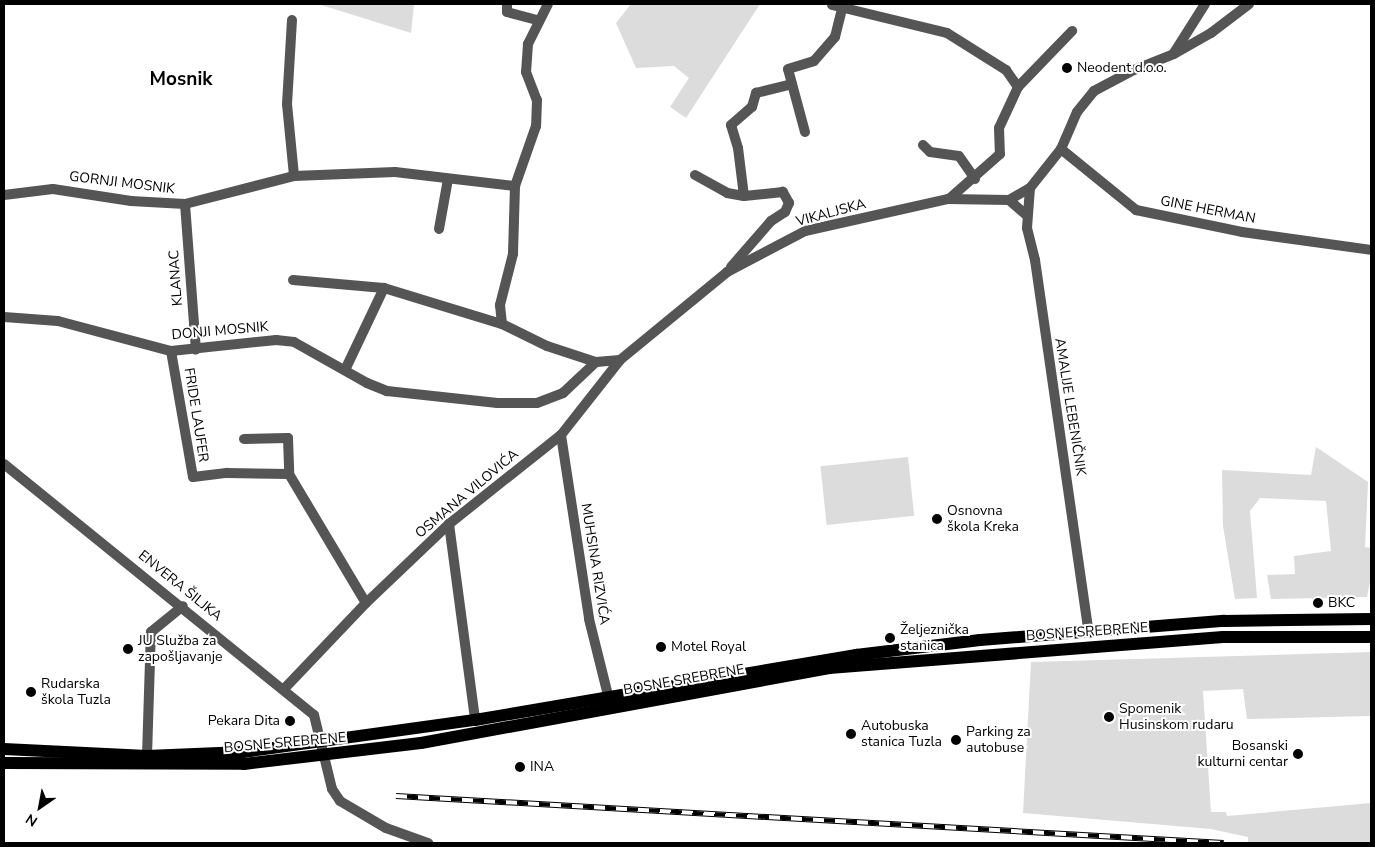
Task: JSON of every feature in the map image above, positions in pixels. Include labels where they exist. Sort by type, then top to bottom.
[{"type":"main road","name":"BOSNE SREBRENE","points":[[4,764],[244,764],[608,695],[835,657],[1088,630],[1224,621],[1371,620]]},
{"type":"main road","name":"BOSNE SREBRENE","points":[[4,749],[147,756],[421,743],[829,668],[1223,637],[1371,637]]},
{"type":"street","points":[[507,4],[507,12],[537,20]]},
{"type":"street","points":[[502,324],[500,304],[513,254],[515,186],[536,126],[536,100],[526,72],[528,44],[537,20],[548,4]]},
{"type":"street","points":[[832,4],[948,33],[1006,70],[1018,87]]},
{"type":"street","points":[[1174,54],[1205,4]]},
{"type":"street","points":[[1026,215],[1009,200],[1030,188],[1061,149],[1077,112],[1094,91],[1129,72],[1174,54],[1211,33],[1250,4]]},
{"type":"street","points":[[805,132],[788,69],[814,61],[830,43],[835,37],[843,6]]},
{"type":"street","points":[[292,20],[287,104],[294,176]]},
{"type":"street","name":"VIKALJSKA","points":[[948,199],[975,179],[1000,154],[1000,128],[1018,87],[1072,31]]},
{"type":"street","points":[[744,196],[738,148],[731,125],[752,107],[756,93],[792,84]]},
{"type":"street","points":[[923,145],[930,152],[959,156],[975,179]]},
{"type":"street","name":"GINE HERMAN","points":[[1061,149],[1136,210],[1242,232],[1371,250]]},
{"type":"street","name":"GORNJI MOSNIK","points":[[4,195],[53,189],[131,201],[185,204],[294,176],[395,172],[515,186]]},
{"type":"street","name":"VIKALJSKA","points":[[620,360],[727,272],[771,221],[785,212],[789,202],[783,192],[744,196],[727,193],[695,174]]},
{"type":"street","points":[[439,229],[448,179]]},
{"type":"street","name":"AMALIJE LEBENIČNIK","points":[[1030,188],[1026,215],[1088,630]]},
{"type":"street","name":"VIKALJSKA","points":[[727,272],[805,231],[948,199],[1009,200]]},
{"type":"street","name":"KLANAC","points":[[185,204],[196,350]]},
{"type":"street","points":[[293,280],[384,288],[502,324],[547,346],[596,362],[620,360]]},
{"type":"street","points":[[345,370],[384,288]]},
{"type":"street","name":"DONJI MOSNIK","points":[[4,317],[58,321],[171,351],[196,350],[276,340],[294,342],[387,391],[497,403],[537,403],[564,393],[596,362]]},
{"type":"street","name":"FRIDE LAUFER","points":[[171,351],[193,477],[227,473],[289,474]]},
{"type":"street","name":"OSMANA VILOVIĆA","points":[[284,688],[366,603],[448,524],[561,435],[620,360]]},
{"type":"street","name":"MUHSINA RIZVIĆA","points":[[561,435],[590,619],[608,695]]},
{"type":"street","points":[[244,439],[288,438],[289,474],[366,603]]},
{"type":"street","name":"ENVERA ŠILJKA","points":[[4,464],[183,606],[284,688],[314,715],[332,788],[340,801],[386,828],[428,843]]},
{"type":"street","points":[[448,524],[476,720]]},
{"type":"street","points":[[147,756],[151,632],[183,606]]},
{"type":"shaded area","points":[[318,4],[414,4],[411,33]]},
{"type":"shaded area","points":[[631,4],[760,4],[686,118],[670,107],[689,78],[674,66],[636,68],[616,23]]},
{"type":"shaded area","points":[[1316,447],[1368,482],[1365,547],[1371,548],[1371,577],[1367,597],[1271,599],[1267,575],[1295,574],[1294,556],[1331,551],[1326,501],[1260,498],[1250,511],[1257,598],[1235,599],[1223,526],[1222,470],[1311,475]]},
{"type":"shaded area","points":[[908,457],[914,516],[827,525],[820,466]]},
{"type":"shaded area","points":[[1371,652],[1371,716],[1247,719],[1243,689],[1203,691],[1211,812],[1226,812],[1227,816],[1371,803],[1371,843],[1248,843],[1248,837],[1211,829],[1023,813],[1031,662]]},
{"type":"railway","points":[[396,796],[1224,843]]},
{"type":"place","name":"Neodent d.o.o.","points":[[1067,68]]},
{"type":"place","name":"Osnovna škola Kreka","points":[[937,519]]},
{"type":"place","name":"BKC","points":[[1318,603]]},
{"type":"place","name":"Željeznička stanica","points":[[890,638]]},
{"type":"place","name":"Motel Royal","points":[[661,647]]},
{"type":"place","name":"JU Služba za zapošljavanje","points":[[128,649]]},
{"type":"place","name":"Rudarska škola Tuzla","points":[[31,692]]},
{"type":"place","name":"Spomenik Husinskom rudaru","points":[[1109,717]]},
{"type":"place","name":"Pekara Dita","points":[[290,721]]},
{"type":"place","name":"Autobuska stanica Tuzla","points":[[851,734]]},
{"type":"place","name":"Parking za autobuse","points":[[956,740]]},
{"type":"place","name":"Bosanski kulturni centar","points":[[1298,754]]},
{"type":"place","name":"INA","points":[[520,767]]},
{"type":"district","name":"Mosnik","points":[[181,80]]}]
